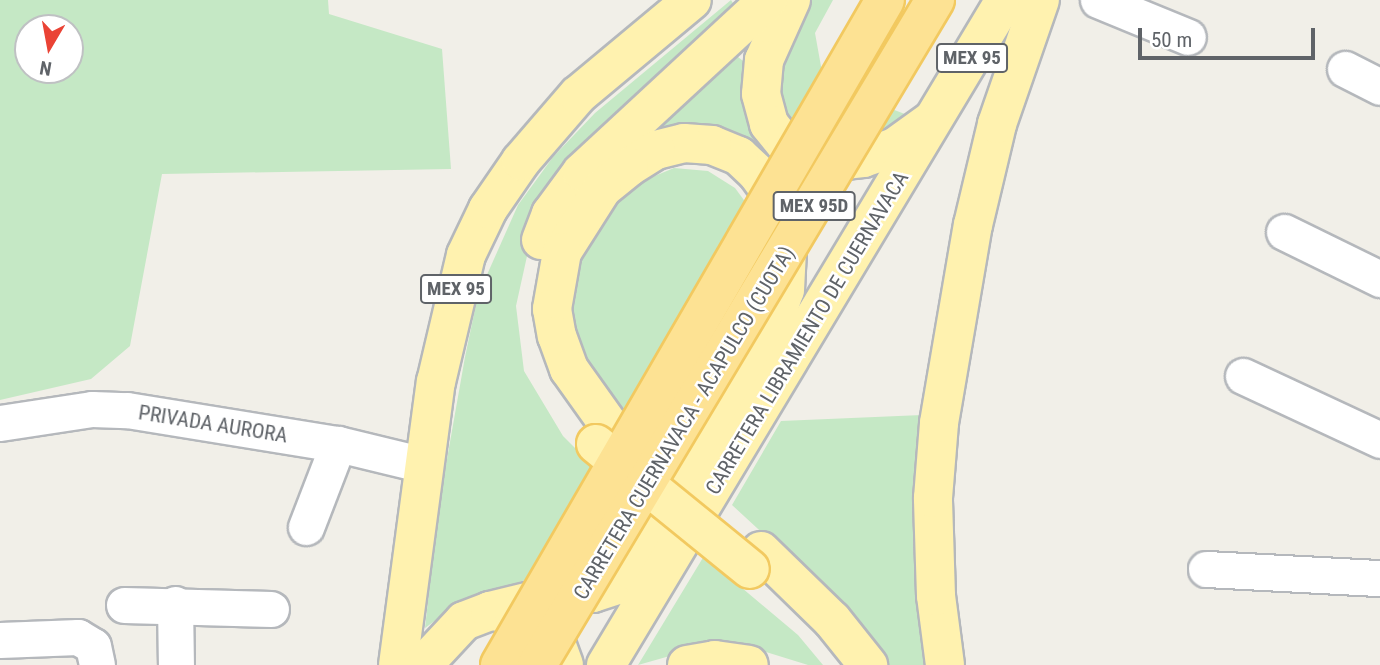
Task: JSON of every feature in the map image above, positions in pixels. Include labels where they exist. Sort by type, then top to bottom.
[{"type":"highway","name":"CARRETERA CUERNAVACA - ACAPULCO (CUOTA)","points":[[500,665],[886,0]]},
{"type":"highway","name":"CARRETERA CUERNAVACA - ACAPULCO (CUOTA)","points":[[537,665],[935,0]]},
{"type":"main road","name":"MEX 95","points":[[398,665],[425,465],[452,302],[466,255],[488,209],[521,161],[578,95],[692,0]]},
{"type":"main road","points":[[768,0],[582,172],[551,214],[541,237],[531,298],[532,332],[552,391],[755,560],[832,620],[868,665]]},
{"type":"main road","points":[[791,0],[764,60],[761,94],[769,124],[786,145],[810,157],[836,162],[863,158],[895,147],[939,115]]},
{"type":"main road","name":"CARRETERA LIBRAMIENTO DE CUERNAVACA","points":[[606,665],[939,115],[1005,0]]},
{"type":"main road","name":"MEX 95","points":[[945,665],[936,596],[933,498],[939,423],[979,200],[997,124],[1040,0]]},
{"type":"main road","points":[[423,665],[464,621],[490,611],[568,592],[593,593],[617,585],[634,571],[772,327],[785,290],[788,231],[775,198],[757,173],[740,156],[712,145],[684,143],[656,150],[602,189],[562,252],[552,309],[557,336],[569,369],[603,435]]},
{"type":"main road","points":[[755,560],[841,665]]},
{"type":"main road","points":[[490,611],[514,614],[540,625],[556,643],[564,665]]},
{"type":"main road","points":[[687,665],[715,660],[749,665]]},
{"type":"street","points":[[1098,0],[1188,37]]},
{"type":"street","points":[[1345,69],[1380,88]]},
{"type":"street","points":[[1284,232],[1380,279]]},
{"type":"street","points":[[1243,376],[1380,440]]},
{"type":"street","name":"PRIVADA AURORA","points":[[0,423],[92,409],[127,410],[338,444],[425,465]]},
{"type":"street","points":[[306,527],[338,444]]},
{"type":"street","points":[[1206,569],[1380,578]]},
{"type":"street","points":[[124,605],[175,604],[271,609]]},
{"type":"street","points":[[175,604],[176,665]]},
{"type":"street","points":[[0,640],[78,637],[95,655]]},
{"type":"green space","points":[[0,0],[328,0],[329,14],[442,49],[451,169],[162,174],[130,346],[91,379],[0,400]]},
{"type":"green space","points":[[731,0],[738,11],[533,229],[516,306],[524,371],[563,436],[595,468],[539,575],[458,604],[425,628],[438,510],[478,295],[518,205],[553,157],[595,113]]},
{"type":"green space","points":[[810,0],[833,0],[815,33],[824,83],[910,116],[884,137],[837,148],[789,127],[775,89],[778,63]]},
{"type":"green space","points":[[729,50],[747,64],[788,167],[749,142],[632,141]]},
{"type":"green space","points":[[674,168],[708,171],[735,188],[755,215],[767,249],[742,346],[621,414],[601,392],[576,339],[569,297],[583,249],[597,224],[619,199],[645,180]]},
{"type":"green space","points":[[922,415],[927,665],[884,665],[830,595],[732,505],[781,421]]},
{"type":"green space","points":[[704,556],[798,635],[823,665],[808,665],[753,648],[691,650],[638,665]]}]
